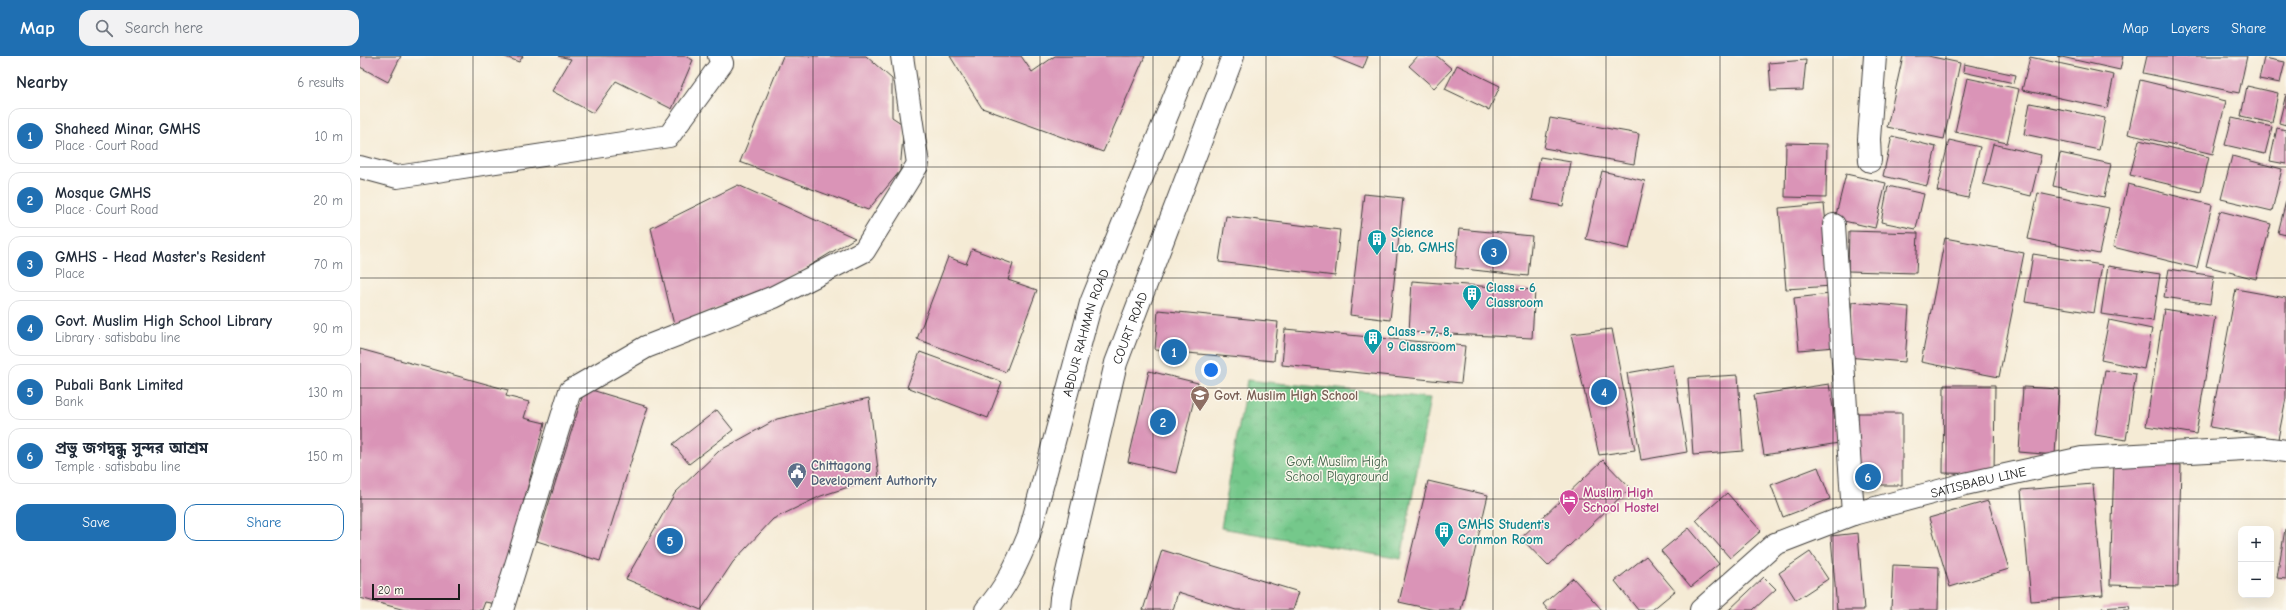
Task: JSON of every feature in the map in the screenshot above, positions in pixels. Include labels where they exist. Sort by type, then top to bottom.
[{"type":"street","points":[[360,167],[397,177],[668,136],[722,64],[719,56]]},
{"type":"street","points":[[502,610],[570,391],[646,347],[774,297],[864,251],[918,164],[902,56]]},
{"type":"street","name":"ABDUR RAHMAN ROAD","points":[[986,610],[997,598],[1017,565],[1029,535],[1092,303],[1191,56]]},
{"type":"street","name":"COURT ROAD","points":[[1060,610],[1061,598],[1116,363],[1233,56]]},
{"type":"street","points":[[1870,161],[1869,139],[1875,56]]},
{"type":"street","points":[[360,152],[397,177]]},
{"type":"street","points":[[1834,226],[1853,514]]},
{"type":"street","name":"SATISBABU LINE","points":[[1701,610],[1775,544],[1853,514],[1965,484],[2082,458],[2262,448],[2286,451]]},
{"type":"green space","name":"Govt. Muslim High School Playground","points":[[1247,380],[1430,398],[1401,559],[1221,528]]},
{"type":"building","points":[[360,56],[401,56],[388,82],[360,67]]},
{"type":"building","points":[[503,56],[523,56],[519,62]]},
{"type":"building","points":[[558,56],[685,56],[693,60],[672,109],[616,81],[593,113],[552,91],[571,59]]},
{"type":"building","points":[[783,56],[866,56],[892,79],[892,117],[904,125],[900,171],[868,210],[740,162]]},
{"type":"building","points":[[950,56],[1021,56],[1032,72],[1055,56],[1145,56],[1103,152],[982,108]]},
{"type":"building","points":[[1331,56],[1368,56],[1363,69]]},
{"type":"building","points":[[1418,56],[1437,56],[1452,69],[1434,88],[1409,66]]},
{"type":"building","points":[[1903,56],[1928,56],[1960,63],[1944,139],[1887,127]]},
{"type":"building","points":[[2057,56],[2123,56],[2120,70]]},
{"type":"building","points":[[2147,56],[2247,56],[2239,93],[2143,73]]},
{"type":"building","points":[[2030,57],[2114,75],[2107,108],[2022,90]]},
{"type":"building","points":[[2264,58],[2285,62],[2280,83],[2259,79]]},
{"type":"building","points":[[1806,60],[1803,90],[1771,91],[1769,63]]},
{"type":"building","points":[[1964,64],[2016,75],[2014,83],[1963,72]]},
{"type":"building","points":[[1457,65],[1500,86],[1489,110],[1445,89]]},
{"type":"building","points":[[1967,78],[2019,89],[2007,143],[1955,132]]},
{"type":"building","points":[[2140,80],[2226,101],[2213,154],[2128,134]]},
{"type":"building","points":[[2247,86],[2278,93],[2272,123],[2241,116]]},
{"type":"building","points":[[2286,94],[2286,125],[2279,123]]},
{"type":"building","points":[[2030,103],[2105,118],[2099,150],[2024,134]]},
{"type":"building","points":[[1550,118],[1639,134],[1634,164],[1544,148]]},
{"type":"building","points":[[2232,118],[2272,127],[2265,154],[2225,145]]},
{"type":"building","points":[[2277,128],[2286,130],[2286,164],[2270,161]]},
{"type":"building","points":[[1892,136],[1936,147],[1927,186],[1883,176]]},
{"type":"building","points":[[1949,140],[1980,147],[1968,198],[1937,191]]},
{"type":"building","points":[[2139,140],[2209,157],[2201,192],[2130,175]]},
{"type":"building","points":[[1786,143],[1827,144],[1826,198],[1785,197]]},
{"type":"building","points":[[1993,144],[2041,155],[2031,196],[1983,184]]},
{"type":"building","points":[[2060,153],[2111,164],[2104,197],[2053,186]]},
{"type":"building","points":[[2232,156],[2282,169],[2272,211],[2221,199]]},
{"type":"building","points":[[1540,157],[1571,162],[1563,206],[1532,200]]},
{"type":"building","points":[[1602,171],[1645,181],[1629,249],[1586,239]]},
{"type":"building","points":[[1846,174],[1886,183],[1875,228],[1835,219]]},
{"type":"building","points":[[2128,184],[2212,205],[2197,268],[2113,247]]},
{"type":"building","points":[[738,185],[855,238],[786,280],[674,325],[651,228]]},
{"type":"building","points":[[1888,186],[1924,194],[1916,229],[1881,222]]},
{"type":"building","points":[[2038,193],[2109,208],[2099,254],[2028,239]]},
{"type":"building","name":"Science Lab, GMHS","points":[[1364,194],[1403,198],[1390,320],[1350,315]]},
{"type":"building","points":[[2286,201],[2286,235],[2278,233]]},
{"type":"building","points":[[1824,204],[1832,286],[1786,289],[1779,208]]},
{"type":"building","points":[[2220,211],[2271,224],[2256,279],[2206,266]]},
{"type":"building","points":[[1226,216],[1340,230],[1335,276],[1219,262]]},
{"type":"building","points":[[1459,229],[1532,236],[1528,276],[1455,268]]},
{"type":"building","points":[[1849,231],[1918,233],[1916,273],[1848,271]]},
{"type":"building","points":[[1945,238],[2024,253],[1999,377],[1921,362]]},
{"type":"building","points":[[972,249],[1013,264],[1008,280],[1037,290],[1006,372],[917,339],[948,257],[966,264]]},
{"type":"building","points":[[2033,254],[2102,265],[2094,313],[2025,302]]},
{"type":"building","points":[[2108,266],[2160,274],[2153,321],[2101,314]]},
{"type":"building","points":[[2169,269],[2214,276],[2210,304],[2164,297]]},
{"type":"building","name":"Class - 6 Classroom","points":[[1412,281],[1535,290],[1532,338],[1409,332]]},
{"type":"building","points":[[2236,289],[2286,298],[2286,398],[2278,439],[2210,427]]},
{"type":"building","points":[[1830,294],[1835,347],[1799,350],[1794,298]]},
{"type":"building","points":[[1852,302],[1909,307],[1905,362],[1847,357]]},
{"type":"building","points":[[2164,309],[2215,317],[2196,434],[2146,426]]},
{"type":"building","points":[[1158,310],[1278,322],[1274,361],[1155,350]]},
{"type":"building","points":[[2109,320],[2152,329],[2144,369],[2101,360]]},
{"type":"building","name":"Class - 7, 8, 9 Classroom","points":[[1285,329],[1465,346],[1461,383],[1282,365]]},
{"type":"building","points":[[1612,329],[1635,450],[1599,455],[1571,334]]},
{"type":"building","points":[[360,349],[508,390],[506,396],[529,402],[524,418],[545,423],[496,604],[485,602],[482,610],[405,610],[360,598]]},
{"type":"building","points":[[920,352],[1002,382],[988,418],[907,387]]},
{"type":"building","points":[[1673,365],[1687,452],[1641,460],[1627,373]]},
{"type":"building","points":[[2105,370],[2136,374],[2126,440],[2095,435]]},
{"type":"building","points":[[1149,371],[1198,383],[1176,473],[1128,462]]},
{"type":"building","points":[[1738,375],[1743,451],[1693,455],[1688,378]]},
{"type":"building","points":[[1829,384],[1839,443],[1764,455],[1754,395]]},
{"type":"building","points":[[1944,385],[1995,385],[1994,474],[1943,473]]},
{"type":"building","points":[[2023,387],[2059,389],[2055,455],[2019,452]]},
{"type":"building","points":[[585,388],[648,407],[600,561],[537,541]]},
{"type":"building","points":[[869,398],[879,477],[821,496],[773,519],[733,562],[701,610],[626,579],[675,493],[719,451],[777,419]]},
{"type":"building","points":[[717,410],[733,430],[689,464],[673,444]]},
{"type":"building","points":[[1858,413],[1902,413],[1902,485],[1858,485]]},
{"type":"building","points":[[1603,460],[1630,488],[1548,566],[1521,538]]},
{"type":"building","points":[[2114,463],[2181,465],[2178,587],[2110,585]]},
{"type":"building","points":[[1818,467],[1830,499],[1783,517],[1771,485]]},
{"type":"building","name":"GMHS Student's Common Room","points":[[1428,481],[1488,495],[1461,610],[1435,610],[1399,602]]},
{"type":"building","points":[[2093,484],[2103,595],[2031,601],[2021,490]]},
{"type":"building","points":[[1727,493],[1761,531],[1730,558],[1696,520]]},
{"type":"building","points":[[1988,501],[2009,569],[1950,587],[1929,518]]},
{"type":"building","points":[[1689,528],[1719,564],[1691,587],[1661,551]]},
{"type":"building","points":[[2286,529],[2286,579],[2277,578]]},
{"type":"building","points":[[1858,533],[1864,610],[1837,610],[1831,536]]},
{"type":"building","points":[[1162,550],[1299,592],[1293,610],[1236,610],[1178,592],[1173,610],[1143,610]]},
{"type":"building","points":[[1810,552],[1828,579],[1796,600],[1779,573]]},
{"type":"building","points":[[1646,556],[1675,591],[1652,610],[1638,610],[1615,581]]},
{"type":"building","points":[[1893,565],[1939,567],[1938,610],[1891,610]]},
{"type":"building","points":[[1764,577],[1776,589],[1753,610],[1729,610]]},
{"type":"building","points":[[1573,578],[1602,610],[1548,610],[1543,604]]},
{"type":"building","points":[[2129,606],[2130,610],[2102,610],[2102,608]]},
{"type":"place","name":"GMHS - Head Master's Resident","points":[[1494,252]]},
{"type":"place","name":"Science Lab, GMHS","points":[[1377,256]]},
{"type":"place","name":"Class - 6 Classroom","points":[[1472,311]]},
{"type":"place","name":"Shaheed Minar, GMHS","points":[[1174,352]]},
{"type":"place","name":"Class - 7, 8, 9 Classroom","points":[[1373,355]]},
{"type":"place","name":"Govt. Muslim High School Library","points":[[1604,392]]},
{"type":"place","name":"Govt. Muslim High School","points":[[1200,412]]},
{"type":"place","name":"Mosque GMHS","points":[[1163,422]]},
{"type":"place","name":"প্রভু জগদ্বন্ধু সুন্দর আশ্রম","points":[[1868,477]]},
{"type":"place","name":"Chittagong Development Authority","points":[[797,489]]},
{"type":"place","name":"Muslim High School Hostel","points":[[1569,516]]},
{"type":"place","name":"Pubali Bank Limited","points":[[670,541]]},
{"type":"place","name":"GMHS Student's Common Room","points":[[1444,548]]}]
